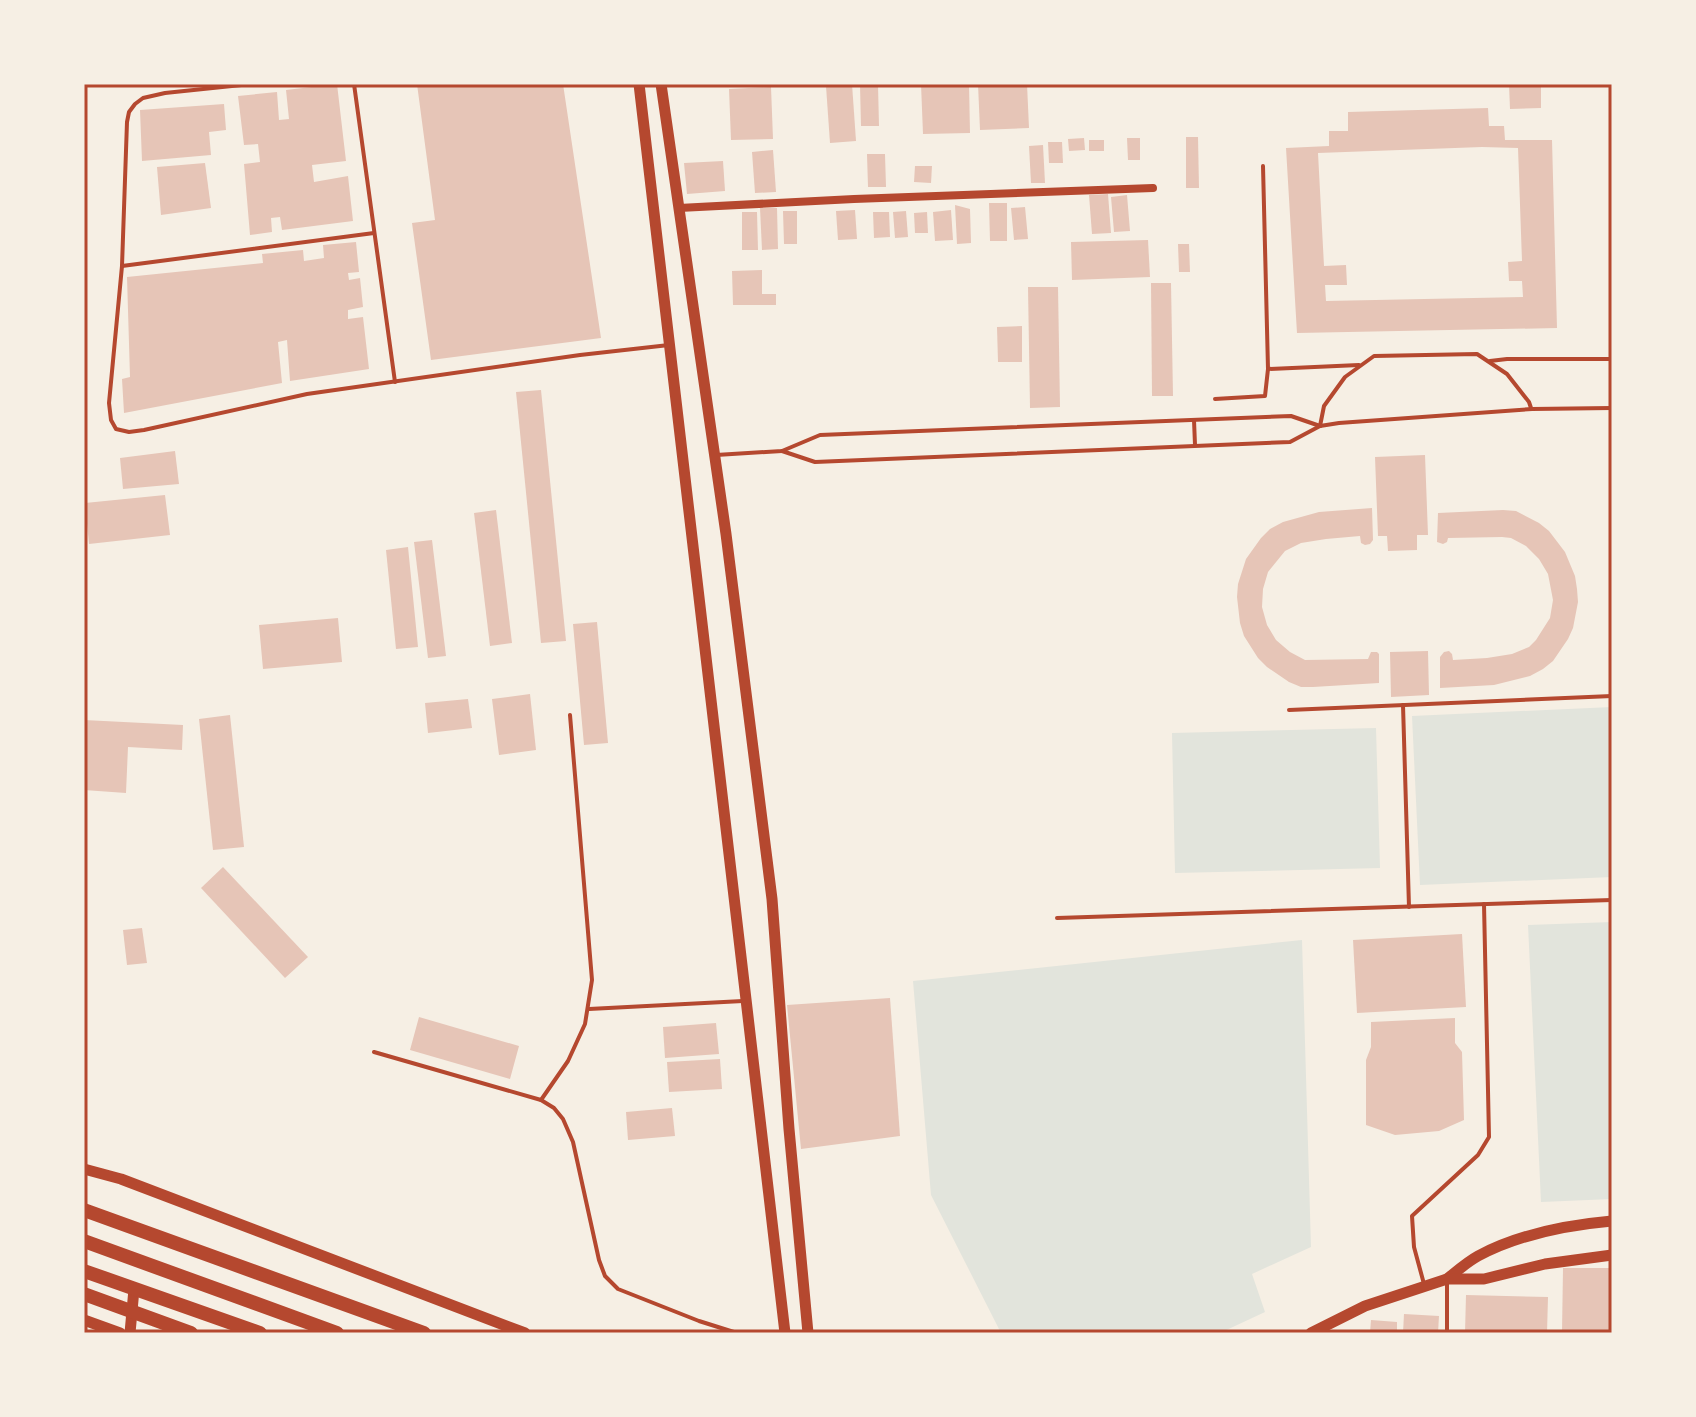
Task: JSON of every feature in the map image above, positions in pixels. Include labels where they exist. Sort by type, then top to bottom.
[{"type":"main road","points":[[84,1210],[424,1333]]},
{"type":"main road","points":[[84,1241],[337,1333]]},
{"type":"main road","points":[[84,1271],[260,1333]]},
{"type":"main road","points":[[84,1294],[191,1333]]},
{"type":"street","points":[[639,84],[785,1333]]},
{"type":"street","points":[[661,84],[715,455],[772,899],[808,1333]]},
{"type":"street","points":[[679,208],[1153,188]]},
{"type":"street","points":[[84,1169],[136,1184],[525,1333]]},
{"type":"street","points":[[1447,1279],[1477,1256],[1516,1240],[1582,1224],[1612,1221]]},
{"type":"street","points":[[1311,1333],[1365,1306],[1447,1279],[1484,1279],[1545,1264],[1612,1255]]},
{"type":"street","points":[[130,1333],[134,1289]]},
{"type":"street","points":[[84,1320],[120,1333]]},
{"type":"lane","points":[[251,84],[143,98],[129,112],[122,266],[109,403],[111,420],[116,429],[144,430],[307,394],[669,345]]},
{"type":"lane","points":[[354,84],[395,382]]},
{"type":"lane","points":[[1611,84],[1612,235]]},
{"type":"lane","points":[[1215,399],[1265,396],[1268,369],[1263,166]]},
{"type":"lane","points":[[122,266],[374,233]]},
{"type":"lane","points":[[1320,426],[1324,406],[1345,377],[1374,356],[1477,354],[1507,374],[1532,409]]},
{"type":"lane","points":[[1488,361],[1612,359]]},
{"type":"lane","points":[[1268,369],[1362,365]]},
{"type":"lane","points":[[782,451],[815,462],[1290,442],[1320,426],[1339,423],[1532,409],[1612,408]]},
{"type":"lane","points":[[715,455],[782,451],[820,435],[1291,416],[1320,426]]},
{"type":"lane","points":[[1194,420],[1195,446]]},
{"type":"lane","points":[[1289,710],[1612,696]]},
{"type":"lane","points":[[1403,705],[1409,907]]},
{"type":"lane","points":[[541,1100],[568,1061],[585,1024],[592,980],[570,715]]},
{"type":"lane","points":[[1057,918],[1612,900]]},
{"type":"lane","points":[[1425,1286],[1414,1247],[1412,1216],[1478,1155],[1489,1137],[1484,904]]},
{"type":"lane","points":[[589,1009],[746,1000]]},
{"type":"lane","points":[[374,1052],[541,1100],[554,1108],[563,1119],[573,1142],[605,1276],[618,1289],[635,1297],[737,1333]]},
{"type":"lane","points":[[1447,1279],[1447,1333]]},
{"type":"shaded area","points":[[1612,707],[1612,877],[1420,885],[1412,716]]},
{"type":"shaded area","points":[[1376,728],[1380,868],[1175,873],[1172,733]]},
{"type":"shaded area","points":[[1612,922],[1612,1199],[1541,1202],[1528,925]]},
{"type":"shaded area","points":[[1302,940],[1311,1247],[1252,1274],[1265,1312],[1220,1333],[1001,1333],[931,1195],[913,981]]},
{"type":"building","points":[[337,84],[346,161],[312,165],[314,182],[348,176],[353,221],[282,230],[280,217],[271,218],[272,232],[250,235],[244,164],[260,162],[258,144],[244,145],[238,96],[277,92],[279,120],[289,119],[286,90]]},
{"type":"building","points":[[417,84],[563,84],[601,338],[431,360],[412,223],[435,220]]},
{"type":"building","points":[[852,84],[856,141],[830,143],[826,86]]},
{"type":"building","points":[[921,84],[969,84],[970,133],[923,134]]},
{"type":"building","points":[[978,84],[1027,84],[1029,128],[980,130]]},
{"type":"building","points":[[1509,84],[1541,84],[1541,108],[1510,109]]},
{"type":"building","points":[[860,85],[878,85],[879,126],[861,126]]},
{"type":"building","points":[[771,87],[773,139],[731,140],[729,89]]},
{"type":"building","points":[[224,104],[226,130],[209,132],[211,155],[142,161],[140,110]]},
{"type":"building","points":[[1488,108],[1489,126],[1504,126],[1505,140],[1552,140],[1557,328],[1297,333],[1286,148],[1329,146],[1329,131],[1348,131],[1348,112]],"holes":[[[1518,148],[1522,261],[1508,262],[1509,281],[1522,281],[1523,297],[1326,301],[1325,285],[1347,285],[1346,265],[1324,266],[1318,153]]]},
{"type":"building","points":[[1186,137],[1198,137],[1199,188],[1186,188]]},
{"type":"building","points":[[1084,138],[1085,150],[1069,151],[1068,139]]},
{"type":"building","points":[[1127,138],[1140,138],[1140,160],[1128,160]]},
{"type":"building","points":[[1089,140],[1104,140],[1104,151],[1089,151]]},
{"type":"building","points":[[1048,142],[1062,142],[1063,163],[1049,163]]},
{"type":"building","points":[[1043,145],[1045,183],[1031,183],[1029,146]]},
{"type":"building","points":[[773,150],[776,192],[755,193],[752,152]]},
{"type":"building","points":[[867,154],[885,154],[886,187],[868,187]]},
{"type":"building","points":[[723,161],[725,191],[687,194],[684,163]]},
{"type":"building","points":[[205,163],[211,208],[161,215],[157,167]]},
{"type":"building","points":[[915,166],[932,166],[931,183],[914,182]]},
{"type":"building","points":[[1108,194],[1111,233],[1092,234],[1089,195]]},
{"type":"building","points":[[1127,195],[1130,231],[1114,232],[1111,197]]},
{"type":"building","points":[[989,203],[1007,203],[1007,241],[990,241]]},
{"type":"building","points":[[955,205],[970,209],[971,243],[957,244]]},
{"type":"building","points":[[1025,207],[1028,239],[1014,240],[1011,208]]},
{"type":"building","points":[[760,208],[777,208],[778,249],[762,250]]},
{"type":"building","points":[[855,210],[857,239],[838,240],[836,211]]},
{"type":"building","points":[[951,210],[953,240],[935,241],[933,212]]},
{"type":"building","points":[[783,211],[797,211],[797,244],[784,244]]},
{"type":"building","points":[[906,211],[908,237],[895,238],[893,212]]},
{"type":"building","points":[[742,212],[757,212],[758,250],[742,250]]},
{"type":"building","points":[[873,212],[889,212],[890,237],[874,238]]},
{"type":"building","points":[[927,212],[928,233],[915,233],[914,213]]},
{"type":"building","points":[[1148,240],[1150,277],[1072,280],[1071,242]]},
{"type":"building","points":[[356,242],[359,272],[348,273],[349,280],[360,278],[363,307],[348,310],[348,319],[363,317],[369,369],[290,381],[287,340],[278,342],[282,383],[124,413],[122,379],[130,377],[127,277],[263,263],[262,254],[303,250],[304,261],[324,258],[323,245]]},
{"type":"building","points":[[1178,244],[1189,244],[1190,272],[1179,272]]},
{"type":"building","points":[[762,270],[762,294],[776,294],[776,305],[733,305],[732,271]]},
{"type":"building","points":[[1151,283],[1171,283],[1173,396],[1152,396]]},
{"type":"building","points":[[1028,287],[1058,287],[1060,407],[1030,408]]},
{"type":"building","points":[[1022,326],[1022,362],[998,362],[997,327]]},
{"type":"building","points":[[541,390],[566,641],[541,643],[516,392]]},
{"type":"building","points":[[175,451],[179,484],[123,489],[120,458]]},
{"type":"building","points":[[1425,455],[1428,535],[1417,535],[1417,550],[1388,551],[1387,536],[1378,536],[1375,457]]},
{"type":"building","points":[[165,495],[170,535],[89,544],[85,503]]},
{"type":"building","points":[[1372,508],[1373,540],[1370,544],[1361,543],[1360,536],[1301,543],[1285,551],[1268,572],[1262,607],[1267,625],[1276,640],[1305,660],[1368,659],[1371,652],[1377,652],[1379,683],[1301,687],[1289,682],[1258,658],[1244,636],[1237,597],[1246,559],[1270,529],[1283,522],[1319,512]]},
{"type":"building","points":[[496,510],[512,643],[490,646],[474,513]]},
{"type":"building","points":[[1516,511],[1539,523],[1565,552],[1577,589],[1573,628],[1553,661],[1530,676],[1494,685],[1440,688],[1440,657],[1444,652],[1449,651],[1453,660],[1512,654],[1529,647],[1550,618],[1553,600],[1548,574],[1526,546],[1502,537],[1448,538],[1443,544],[1437,542],[1438,513]]},
{"type":"building","points":[[432,540],[446,656],[428,658],[414,542]]},
{"type":"building","points":[[408,547],[418,647],[396,649],[386,550]]},
{"type":"building","points":[[338,618],[342,662],[263,669],[259,625]]},
{"type":"building","points":[[597,622],[608,743],[584,745],[573,624]]},
{"type":"building","points":[[1428,651],[1429,695],[1391,697],[1390,652]]},
{"type":"building","points":[[530,694],[536,750],[499,755],[492,699]]},
{"type":"building","points":[[468,699],[472,728],[428,733],[425,703]]},
{"type":"building","points":[[230,715],[244,847],[213,850],[199,719]]},
{"type":"building","points":[[84,720],[183,725],[182,750],[128,747],[126,793],[84,790]]},
{"type":"building","points":[[223,867],[308,957],[285,978],[201,888]]},
{"type":"building","points":[[142,928],[147,963],[127,965],[123,930]]},
{"type":"building","points":[[1462,934],[1466,1007],[1357,1013],[1353,940]]},
{"type":"building","points":[[890,998],[900,1136],[801,1149],[787,1005]]},
{"type":"building","points":[[419,1017],[519,1046],[510,1079],[410,1050]]},
{"type":"building","points":[[1455,1018],[1455,1043],[1462,1052],[1464,1120],[1439,1131],[1395,1135],[1366,1125],[1366,1060],[1371,1047],[1371,1022]]},
{"type":"building","points":[[716,1023],[719,1054],[665,1058],[663,1027]]},
{"type":"building","points":[[720,1059],[722,1089],[669,1092],[667,1062]]},
{"type":"building","points":[[672,1108],[675,1136],[628,1140],[626,1112]]},
{"type":"building","points":[[1563,1268],[1612,1268],[1612,1333],[1562,1333]]},
{"type":"building","points":[[1466,1295],[1548,1297],[1547,1333],[1465,1333]]},
{"type":"building","points":[[1404,1314],[1439,1316],[1438,1333],[1403,1333]]},
{"type":"building","points":[[1371,1320],[1397,1322],[1397,1333],[1370,1333]]}]
